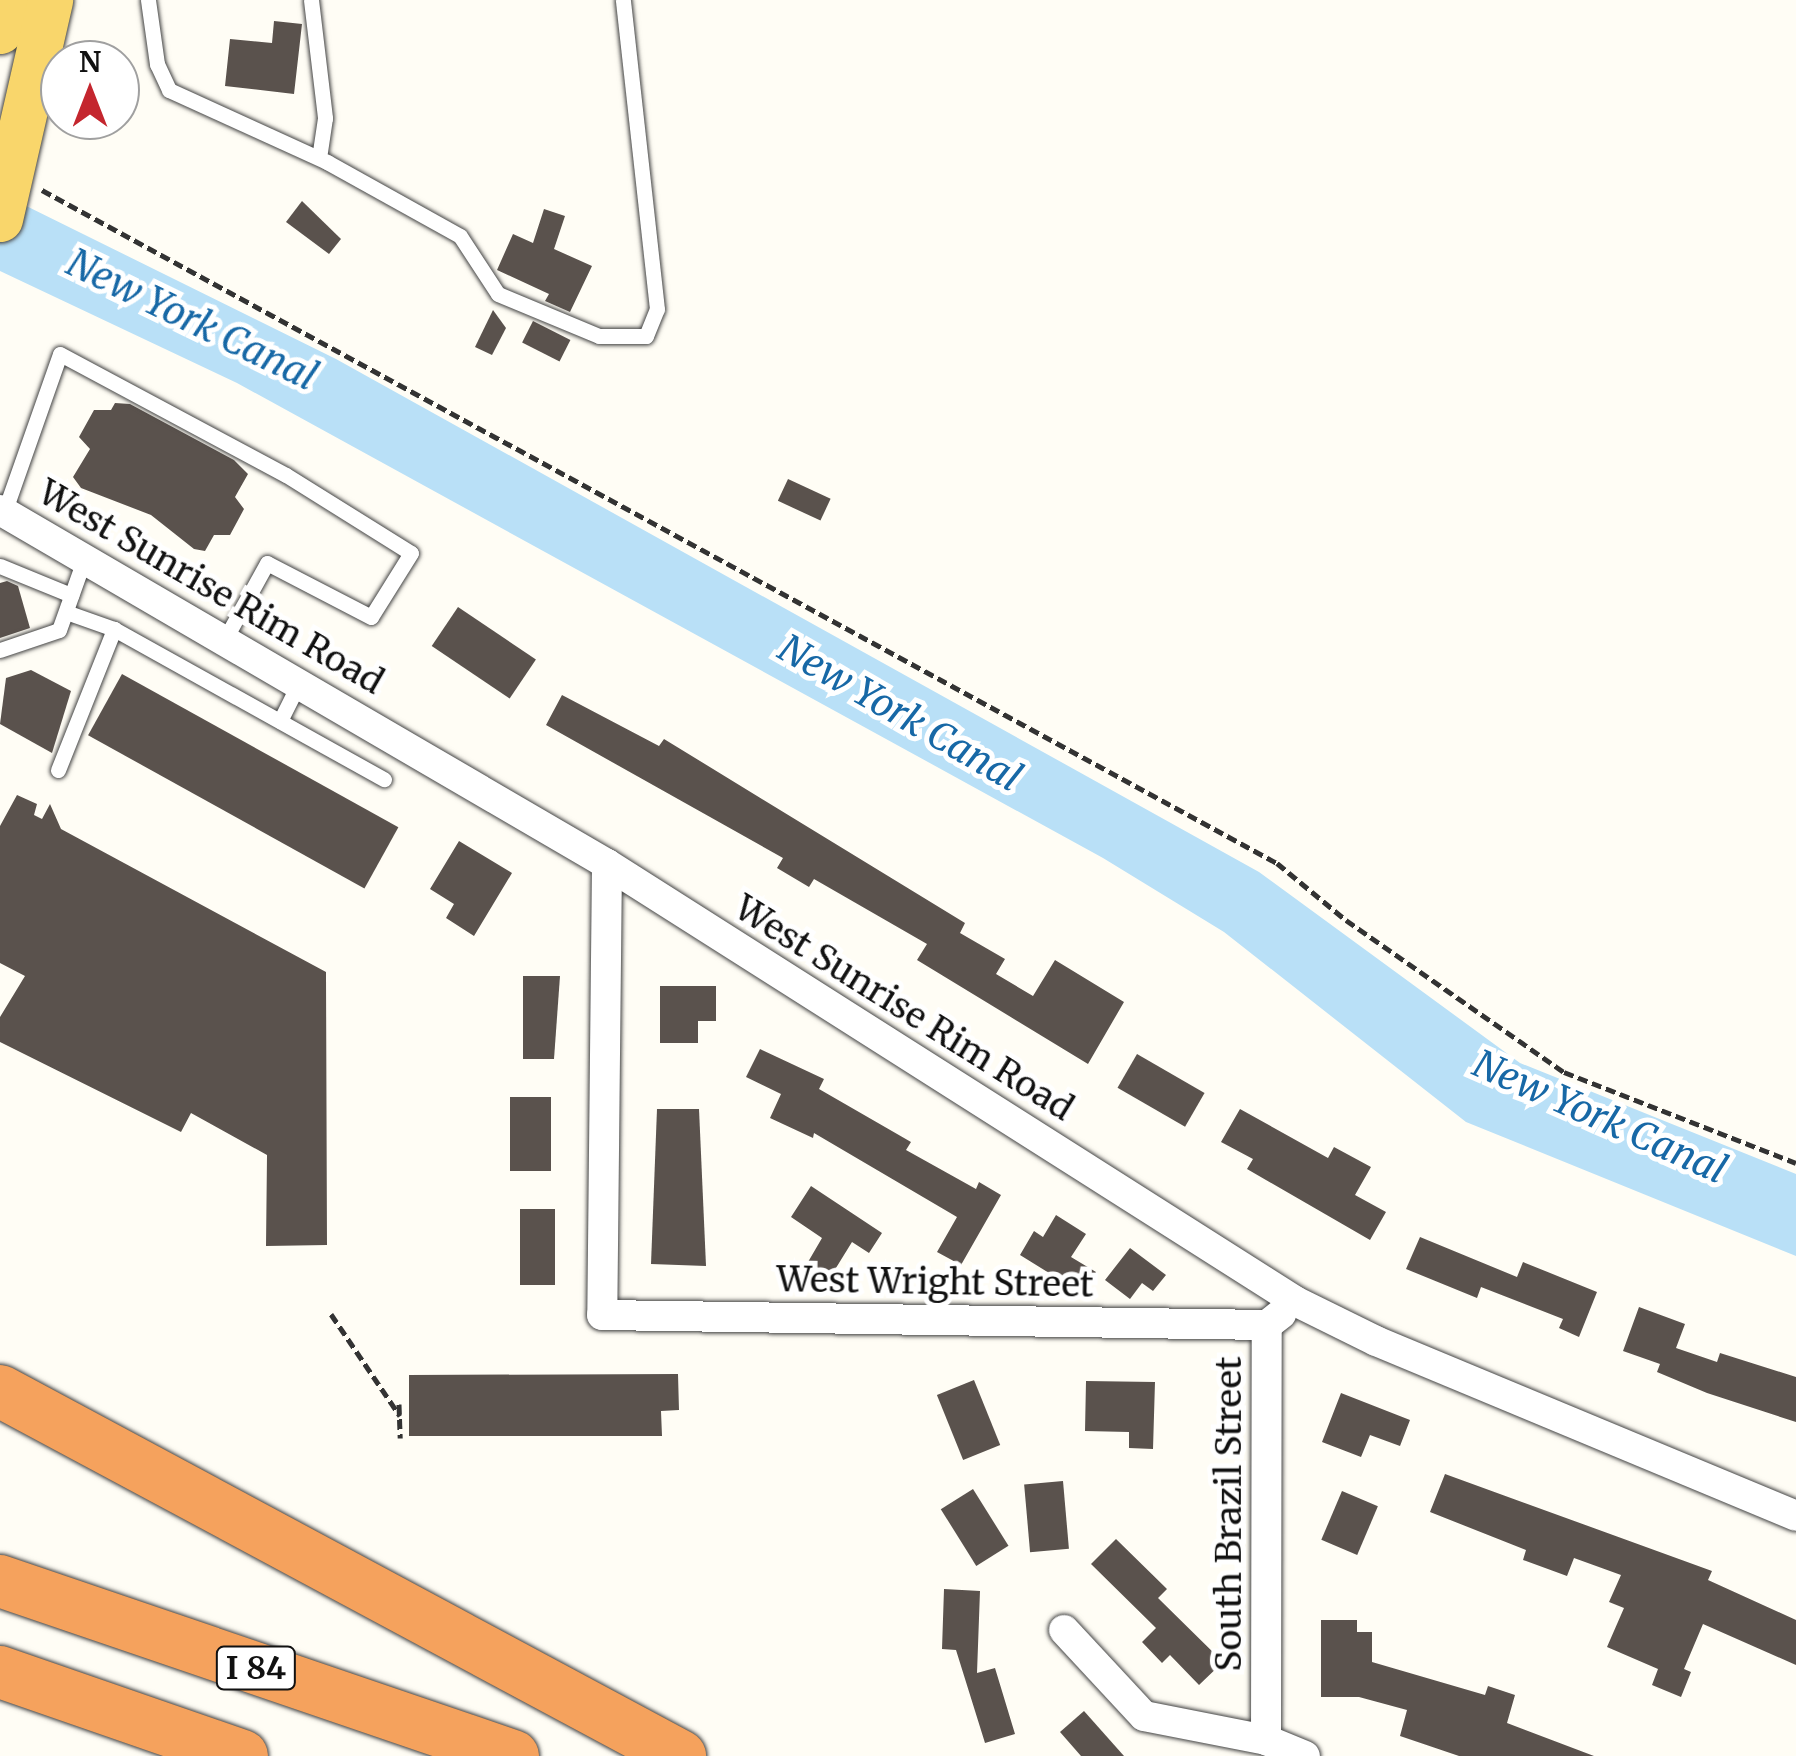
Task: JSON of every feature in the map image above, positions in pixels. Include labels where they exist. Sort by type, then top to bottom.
[{"type":"highway","points":[[9,1400],[680,1756]]},
{"type":"highway","name":"I 84","points":[[0,1581],[512,1756]]},
{"type":"highway","name":"I 84","points":[[0,1672],[242,1756]]},
{"type":"main road","points":[[0,32],[7,0]]},
{"type":"main road","points":[[6,190],[50,0]]},
{"type":"street","name":"West Sunrise Rim Road","points":[[3,510],[607,864],[1296,1300],[1376,1341],[1796,1516]]},
{"type":"street","name":"West Wright Street","points":[[607,864],[602,1314],[1268,1325]]},
{"type":"street","name":"South Brazil Street","points":[[1266,1740],[1268,1325],[1296,1300]]},
{"type":"street","points":[[1064,1630],[1144,1716],[1266,1740],[1304,1756]]},
{"type":"lane","points":[[148,0],[157,64],[169,90],[318,158],[460,236],[498,294],[599,336],[646,336],[658,310],[623,0]]},
{"type":"lane","points":[[311,0],[325,118],[318,158]]},
{"type":"lane","points":[[3,510],[60,354],[286,475],[411,553],[371,617],[266,563],[225,639]]},
{"type":"lane","points":[[0,650],[59,630],[86,557]]},
{"type":"lane","points":[[0,566],[70,596]]},
{"type":"lane","points":[[66,612],[114,629],[384,779]]},
{"type":"lane","points":[[58,770],[114,629]]},
{"type":"lane","points":[[280,722],[299,683]]},
{"type":"path","points":[[6,190],[1277,863],[1362,931],[1564,1072],[1796,1163]]},
{"type":"path","points":[[331,1314],[400,1416]]},
{"type":"path","points":[[400,1404],[400,1438]]},
{"type":"water","name":"New York Canal","points":[[0,193],[336,359],[1259,872],[1520,1063],[1796,1174],[1796,1256],[1466,1122],[1224,932],[1103,858],[237,383],[0,271]]},
{"type":"building","points":[[274,21],[302,24],[294,94],[225,86],[230,39],[272,43]]},
{"type":"building","points":[[302,201],[341,239],[329,254],[286,222]]},
{"type":"building","points":[[544,209],[565,216],[554,249],[592,266],[570,312],[545,301],[549,294],[497,270],[513,234],[533,243]]},
{"type":"building","points":[[493,310],[506,328],[492,355],[475,347]]},
{"type":"building","points":[[533,321],[570,340],[560,361],[522,342]]},
{"type":"building","points":[[115,403],[130,404],[234,460],[248,474],[235,497],[244,509],[230,535],[214,535],[205,551],[194,549],[151,515],[81,488],[73,477],[90,449],[79,437],[94,410],[111,410]]},
{"type":"building","points":[[788,479],[831,499],[820,521],[778,501]]},
{"type":"building","points":[[7,581],[18,586],[30,628],[0,638],[0,583]]},
{"type":"building","points":[[458,607],[536,660],[510,699],[432,646]]},
{"type":"building","points":[[31,670],[71,691],[52,753],[0,724],[6,678]]},
{"type":"building","points":[[122,674],[398,827],[364,888],[88,735]]},
{"type":"building","points":[[562,695],[659,746],[664,739],[965,923],[960,933],[1005,959],[996,974],[1033,996],[1055,960],[1124,1002],[1088,1064],[917,960],[927,944],[814,879],[809,887],[777,868],[783,858],[546,725]]},
{"type":"building","points":[[17,795],[37,804],[34,815],[42,819],[50,804],[61,829],[326,972],[327,1245],[266,1246],[267,1155],[191,1113],[181,1132],[0,1042],[0,1017],[25,976],[0,963],[0,826]]},
{"type":"building","points":[[459,841],[512,873],[474,936],[446,918],[454,904],[430,889]]},
{"type":"building","points":[[523,976],[560,976],[554,1059],[523,1059]]},
{"type":"building","points":[[660,986],[716,986],[716,1021],[698,1021],[698,1043],[660,1043]]},
{"type":"building","points":[[760,1049],[824,1079],[819,1089],[911,1142],[906,1150],[976,1189],[979,1182],[1001,1195],[961,1265],[937,1252],[957,1217],[814,1133],[813,1138],[770,1118],[781,1094],[746,1077]]},
{"type":"building","points":[[1137,1054],[1205,1093],[1185,1127],[1118,1088]]},
{"type":"building","points":[[510,1097],[551,1097],[551,1171],[510,1171]]},
{"type":"building","points":[[657,1109],[699,1109],[706,1266],[651,1264]]},
{"type":"building","points":[[1240,1109],[1328,1158],[1334,1147],[1371,1167],[1355,1195],[1386,1212],[1370,1240],[1247,1169],[1253,1159],[1221,1142]]},
{"type":"building","points":[[811,1186],[882,1233],[869,1253],[852,1242],[831,1276],[808,1262],[822,1238],[791,1217]]},
{"type":"building","points":[[520,1209],[555,1209],[555,1285],[520,1285]]},
{"type":"building","points":[[1056,1215],[1086,1234],[1071,1257],[1096,1272],[1083,1294],[1020,1255],[1034,1231],[1043,1237]]},
{"type":"building","points":[[1420,1237],[1517,1277],[1523,1262],[1597,1292],[1579,1337],[1559,1328],[1563,1319],[1481,1287],[1477,1298],[1406,1269]]},
{"type":"building","points":[[1130,1248],[1166,1275],[1153,1291],[1142,1283],[1130,1299],[1105,1280]]},
{"type":"building","points":[[1639,1307],[1685,1324],[1676,1348],[1717,1362],[1720,1353],[1796,1377],[1796,1422],[1707,1393],[1657,1372],[1660,1364],[1623,1351]]},
{"type":"building","points":[[678,1374],[679,1410],[661,1411],[662,1436],[409,1436],[409,1375]]},
{"type":"building","points":[[974,1380],[1000,1445],[963,1460],[937,1395]]},
{"type":"building","points":[[1086,1381],[1155,1382],[1153,1449],[1129,1448],[1129,1432],[1085,1431]]},
{"type":"building","points":[[1341,1393],[1410,1420],[1400,1446],[1370,1435],[1361,1457],[1322,1442]]},
{"type":"building","points":[[1445,1474],[1712,1571],[1708,1580],[1796,1620],[1796,1665],[1703,1624],[1684,1669],[1691,1672],[1681,1697],[1652,1685],[1658,1669],[1607,1647],[1624,1608],[1609,1602],[1621,1575],[1574,1558],[1567,1576],[1523,1560],[1526,1550],[1430,1512]]},
{"type":"building","points":[[1063,1481],[1069,1549],[1030,1552],[1024,1484]]},
{"type":"building","points":[[973,1489],[1009,1546],[976,1566],[941,1509]]},
{"type":"building","points":[[1342,1491],[1378,1506],[1357,1555],[1321,1540]]},
{"type":"building","points":[[1116,1539],[1167,1589],[1158,1598],[1223,1662],[1199,1685],[1170,1655],[1162,1663],[1142,1642],[1156,1628],[1091,1564]]},
{"type":"building","points":[[944,1589],[980,1591],[977,1673],[995,1668],[1015,1734],[985,1743],[956,1650],[942,1649]]},
{"type":"building","points":[[1321,1620],[1357,1620],[1357,1632],[1372,1632],[1372,1662],[1485,1695],[1488,1686],[1515,1695],[1507,1723],[1594,1756],[1459,1756],[1400,1736],[1407,1710],[1359,1697],[1321,1697]]},
{"type":"building","points":[[1084,1711],[1124,1756],[1081,1756],[1060,1732]]}]
